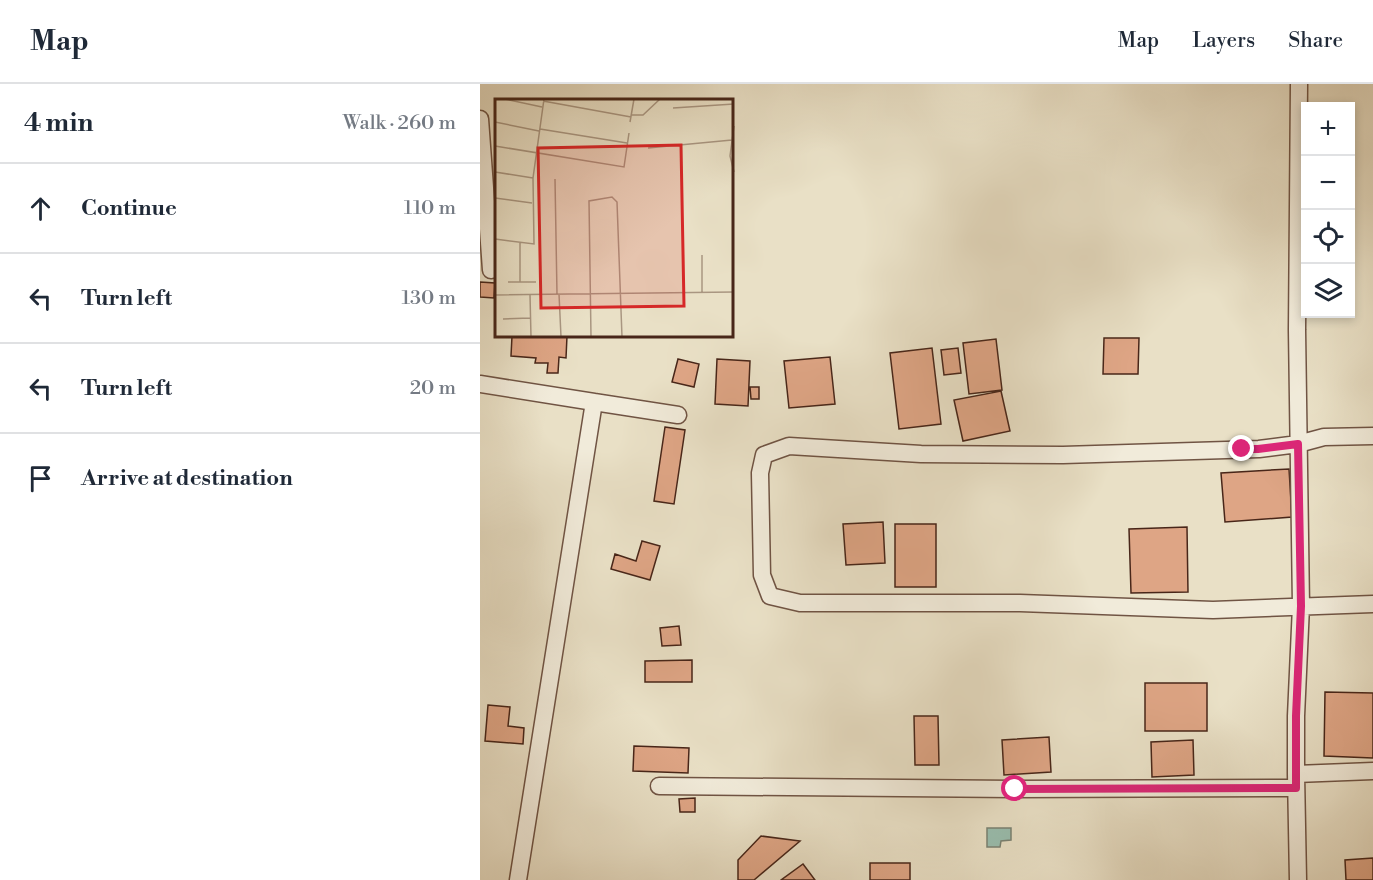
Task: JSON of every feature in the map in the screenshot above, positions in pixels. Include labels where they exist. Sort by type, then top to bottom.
[{"type":"street","points":[[1298,880],[1296,716],[1301,606],[1298,444],[1299,84]]},
{"type":"street","points":[[480,119],[491,270]]},
{"type":"street","points":[[480,384],[678,415]]},
{"type":"street","points":[[518,880],[594,402]]},
{"type":"street","points":[[1373,436],[1324,437],[1298,444],[1258,449],[1063,454],[921,454],[789,446],[764,455],[760,473],[762,575],[770,596],[783,600],[800,603],[1020,603],[1213,610],[1373,604]]},
{"type":"street","points":[[659,786],[1015,789],[1296,781],[1373,771]]},
{"type":"shaded area","points":[[987,828],[1011,828],[1011,840],[1001,841],[1000,847],[987,847]]},
{"type":"building","points":[[480,282],[495,283],[494,298],[480,297]]},
{"type":"building","points":[[512,338],[567,338],[566,358],[559,357],[558,373],[547,373],[548,363],[535,363],[536,358],[511,356]]},
{"type":"building","points":[[1104,338],[1139,338],[1138,374],[1103,374]]},
{"type":"building","points":[[996,339],[1002,390],[969,394],[963,343]]},
{"type":"building","points":[[932,348],[941,424],[899,429],[890,353]]},
{"type":"building","points":[[958,348],[961,373],[944,375],[941,350]]},
{"type":"building","points":[[830,357],[835,404],[789,408],[784,361]]},
{"type":"building","points":[[678,359],[699,364],[694,387],[672,382]]},
{"type":"building","points":[[717,359],[750,361],[748,406],[715,404]]},
{"type":"building","points":[[750,387],[759,387],[759,399],[751,399]]},
{"type":"building","points":[[1001,391],[1010,431],[963,441],[954,400]]},
{"type":"building","points":[[665,427],[685,430],[674,504],[654,501]]},
{"type":"building","points":[[1289,469],[1292,517],[1225,522],[1221,473]]},
{"type":"building","points":[[883,522],[885,563],[846,565],[843,524]]},
{"type":"building","points":[[895,524],[936,524],[936,587],[895,587]]},
{"type":"building","points":[[1187,527],[1188,592],[1131,593],[1129,529]]},
{"type":"building","points":[[642,541],[660,546],[650,580],[611,569],[615,554],[636,561]]},
{"type":"building","points":[[679,626],[681,645],[662,646],[660,628]]},
{"type":"building","points":[[692,660],[692,682],[645,682],[645,661]]},
{"type":"building","points":[[1145,683],[1207,683],[1207,731],[1145,731]]},
{"type":"building","points":[[1325,692],[1373,693],[1373,758],[1324,756]]},
{"type":"building","points":[[488,705],[510,707],[508,726],[524,728],[523,744],[485,741]]},
{"type":"building","points":[[914,716],[938,716],[939,765],[915,765]]},
{"type":"building","points":[[1049,737],[1051,772],[1004,775],[1002,740]]},
{"type":"building","points":[[1193,740],[1194,775],[1152,777],[1151,742]]},
{"type":"building","points":[[634,746],[689,748],[688,773],[633,771]]},
{"type":"building","points":[[695,798],[695,812],[680,812],[679,799]]},
{"type":"building","points":[[761,836],[800,841],[754,880],[738,880],[738,860]]},
{"type":"building","points":[[1373,858],[1373,880],[1346,880],[1345,860]]},
{"type":"building","points":[[870,863],[910,863],[910,880],[870,880]]},
{"type":"building","points":[[803,864],[815,880],[781,880]]},
{"type":"route","points":[[1015,789],[1296,788],[1296,716],[1301,606],[1298,444],[1275,448],[1242,449]]}]
